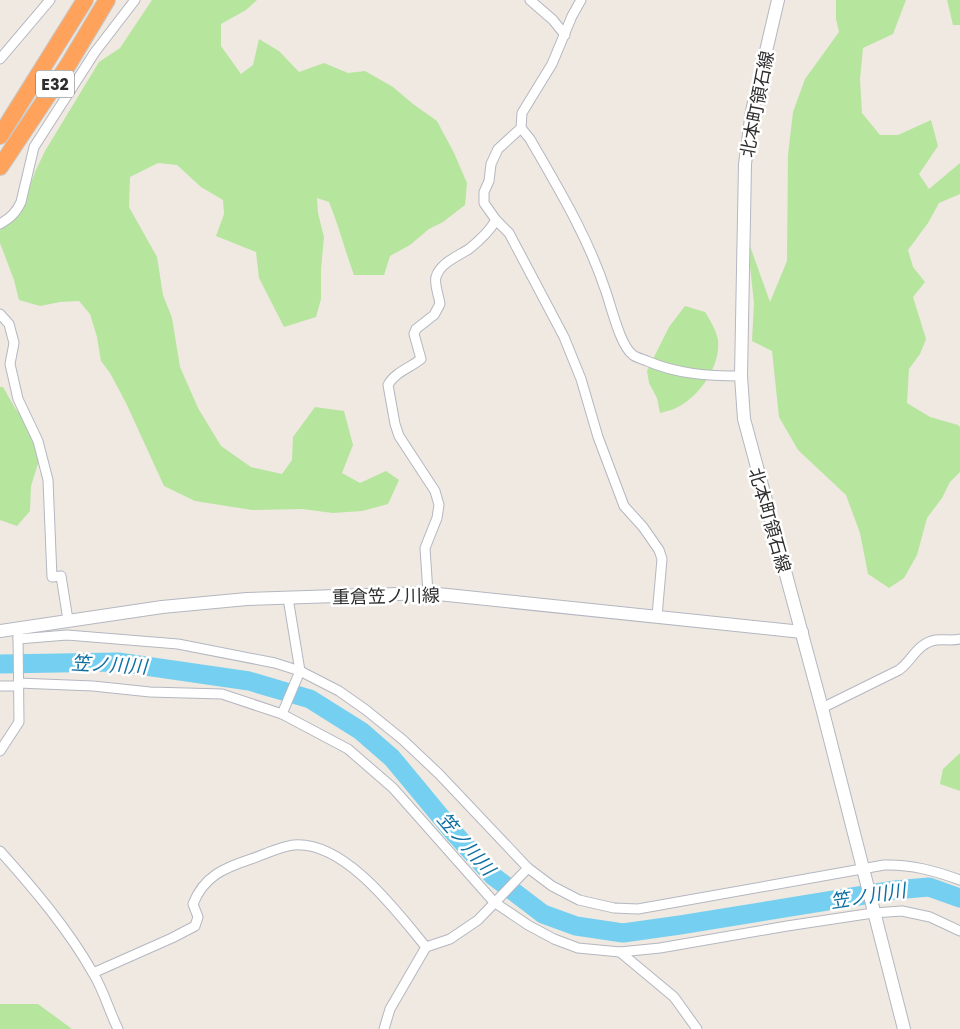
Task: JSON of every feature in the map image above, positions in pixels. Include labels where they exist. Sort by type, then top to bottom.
[{"type":"highway","name":"E32","points":[[0,136],[85,0]]},
{"type":"highway","name":"E32","points":[[0,167],[68,65],[107,0]]},
{"type":"main road","name":"北本町領石線","points":[[778,0],[752,111],[745,164],[741,376],[744,419],[822,708],[904,1029]]},
{"type":"main road","name":"重倉笠ノ川線","points":[[0,630],[18,638],[68,620],[247,598],[428,593],[802,632]]},
{"type":"street","points":[[0,59],[50,0]]},
{"type":"street","points":[[0,224],[18,210],[34,147],[96,52],[135,0]]},
{"type":"street","points":[[530,0],[553,20],[565,35]]},
{"type":"street","points":[[581,0],[572,16],[552,64],[522,113],[521,128],[530,139],[582,231],[606,291],[618,330],[632,354],[657,366],[689,373],[707,376],[741,376]]},
{"type":"street","points":[[521,128],[498,149],[491,164],[489,182],[484,192],[484,203],[508,234],[542,300],[564,337],[581,379],[598,437],[624,506],[643,527],[659,550],[662,558],[657,616]]},
{"type":"street","points":[[428,593],[425,548],[437,518],[439,505],[435,491],[399,436],[388,385],[400,372],[421,359],[414,334],[416,329],[434,315],[440,304],[435,278],[440,270],[452,259],[470,248],[490,230],[496,220]]},
{"type":"street","points":[[0,314],[9,324],[14,343],[10,364],[18,399],[38,441],[48,480],[52,577],[61,576],[68,620]]},
{"type":"street","points":[[283,712],[300,673],[288,598]]},
{"type":"street","points":[[0,752],[19,722],[18,638],[68,635],[178,644],[275,663],[346,696],[403,740],[439,774],[526,869],[552,886],[579,900],[614,908],[638,909],[898,864],[934,870],[960,880]]},
{"type":"street","points":[[822,708],[899,670],[907,664],[922,645],[935,640],[960,639]]},
{"type":"street","points":[[0,686],[18,682],[93,686],[150,692],[222,694],[283,712],[348,750],[393,788],[498,898],[528,925],[554,939],[578,948],[620,952],[660,948],[873,912],[902,911],[930,917],[960,930]]},
{"type":"street","points":[[93,973],[195,926],[198,917],[192,904],[197,893],[213,875],[229,866],[294,845],[322,848],[344,861],[382,895],[426,947]]},
{"type":"street","points":[[0,851],[34,889],[93,973],[106,997],[118,1029]]},
{"type":"street","points":[[384,1029],[390,1009],[426,947],[450,939],[478,920],[526,869]]},
{"type":"street","points":[[620,952],[674,997],[697,1029]]},
{"type":"green space","points":[[152,0],[257,0],[246,10],[221,24],[221,46],[241,74],[253,65],[259,39],[279,51],[299,72],[324,63],[348,73],[365,71],[393,87],[437,121],[454,153],[467,183],[465,205],[443,222],[429,229],[410,245],[390,256],[384,275],[354,275],[329,202],[317,198],[318,213],[324,237],[321,299],[316,317],[284,327],[259,278],[256,252],[216,236],[224,214],[223,200],[201,187],[177,165],[158,163],[130,177],[129,207],[157,257],[163,295],[172,318],[180,367],[198,408],[221,446],[251,467],[282,474],[292,460],[293,437],[315,407],[344,411],[353,445],[342,473],[360,483],[386,471],[399,480],[388,504],[362,511],[333,513],[302,509],[252,510],[195,501],[164,486],[126,403],[110,373],[101,361],[97,337],[90,314],[79,301],[40,306],[19,300],[14,280],[0,243],[0,230],[19,216],[45,151],[99,62],[120,48]]},
{"type":"green space","points":[[836,0],[906,0],[893,34],[863,48],[860,79],[862,113],[880,135],[898,135],[931,120],[938,146],[919,174],[929,189],[960,163],[960,194],[939,203],[928,223],[908,250],[913,267],[925,282],[913,297],[926,339],[920,354],[909,369],[907,403],[930,417],[960,427],[960,472],[950,482],[942,498],[927,518],[917,555],[904,578],[889,588],[868,574],[860,533],[846,495],[798,450],[779,417],[772,351],[752,341],[754,303],[750,246],[770,302],[787,261],[788,155],[793,112],[805,79],[839,32],[836,19]]},
{"type":"green space","points":[[947,0],[960,0],[960,25],[953,25]]},
{"type":"green space","points":[[685,306],[705,312],[709,318],[718,340],[716,359],[707,379],[694,395],[676,408],[660,413],[657,398],[649,383],[647,371],[669,327]]},
{"type":"green space","points":[[0,387],[3,387],[15,408],[31,428],[41,454],[31,486],[30,511],[17,526],[0,520]]},
{"type":"green space","points":[[960,753],[960,791],[940,784],[943,769]]},
{"type":"green space","points":[[0,1004],[38,1004],[72,1029],[0,1029]]},
{"type":"waterway","name":"笠ノ川川","points":[[0,664],[118,662],[249,681],[310,699],[361,731],[392,758],[455,834],[493,876],[543,914],[576,926],[623,933],[895,890],[929,887],[960,898]]}]
